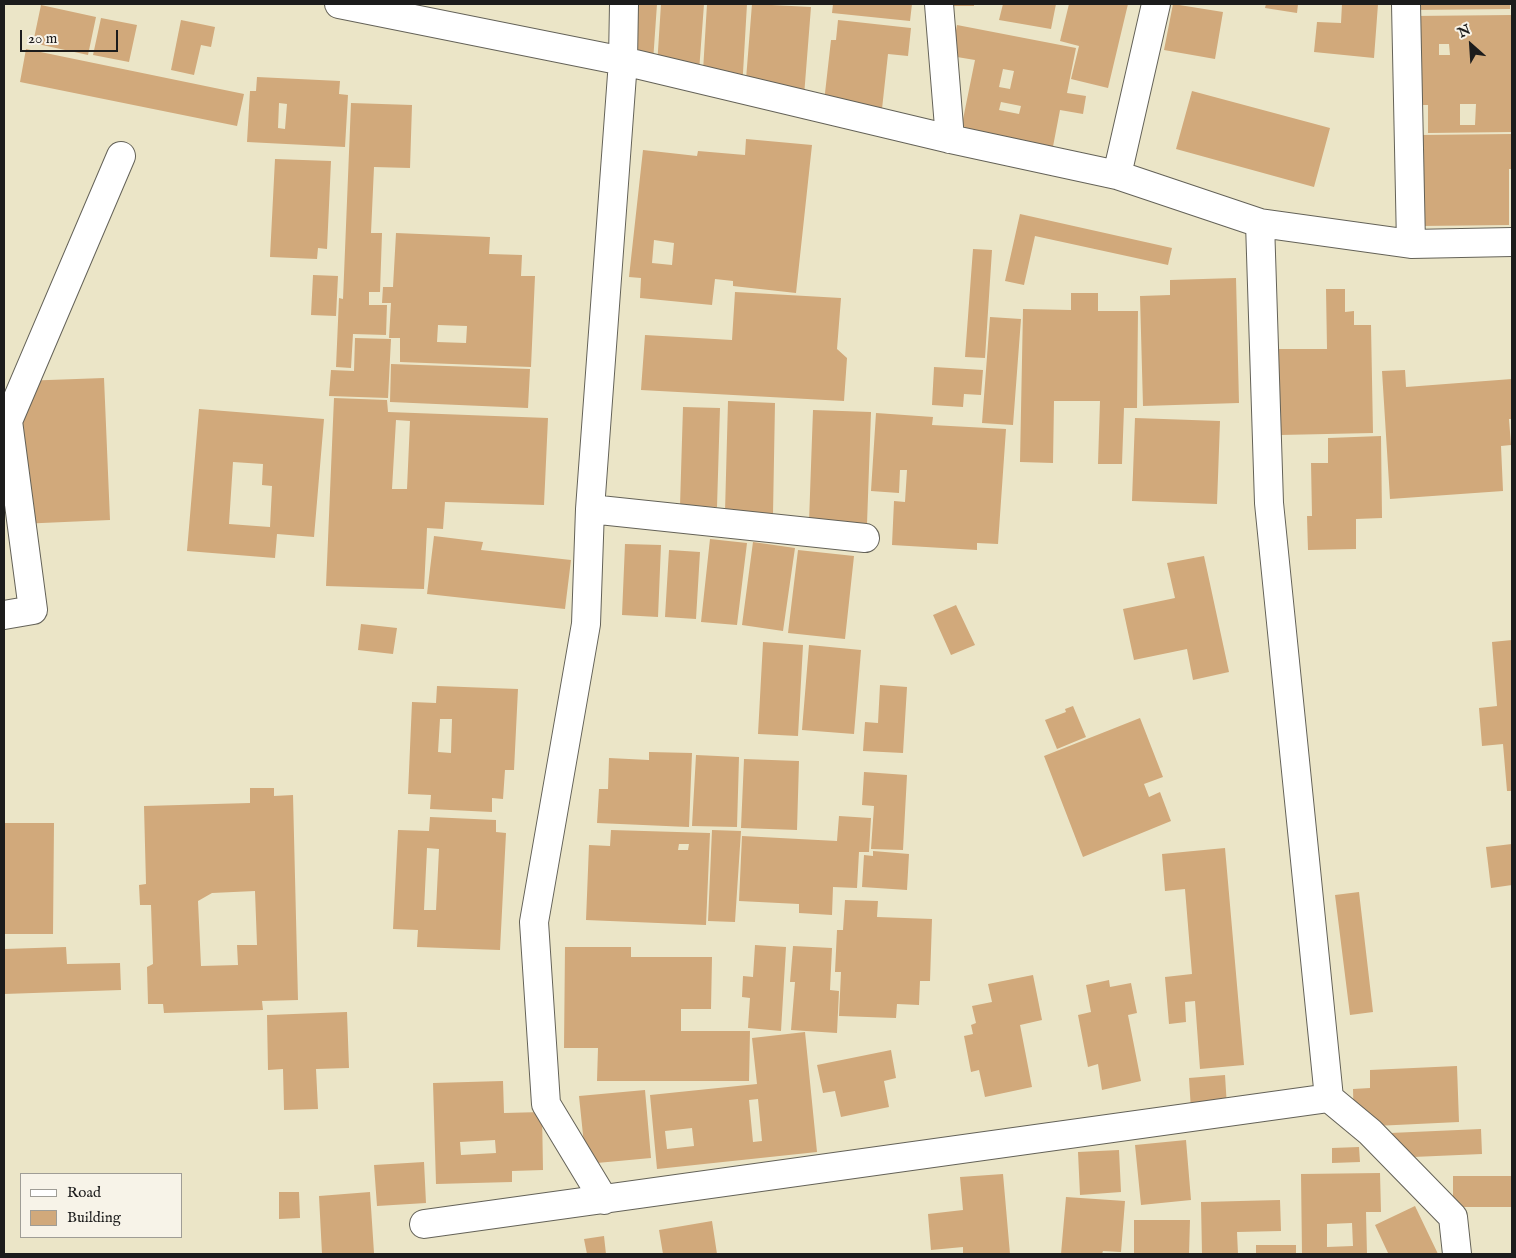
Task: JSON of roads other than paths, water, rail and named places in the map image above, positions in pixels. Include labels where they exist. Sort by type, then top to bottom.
[{"type":"street","points":[[339,4],[623,61],[950,139],[1117,175],[1260,223],[1411,244],[1512,242]]},
{"type":"street","points":[[604,1200],[546,1104],[534,922],[586,624],[590,509],[623,61],[624,4]]},
{"type":"street","points":[[939,4],[950,139]]},
{"type":"street","points":[[1117,175],[1156,4]]},
{"type":"street","points":[[1406,4],[1411,244]]},
{"type":"street","points":[[4,615],[33,610],[8,421],[121,156]]},
{"type":"street","points":[[1260,223],[1269,503],[1329,1098],[1370,1132],[1453,1217],[1457,1254]]},
{"type":"street","points":[[590,509],[865,538]]},
{"type":"street","points":[[424,1224],[1329,1098]]}]
